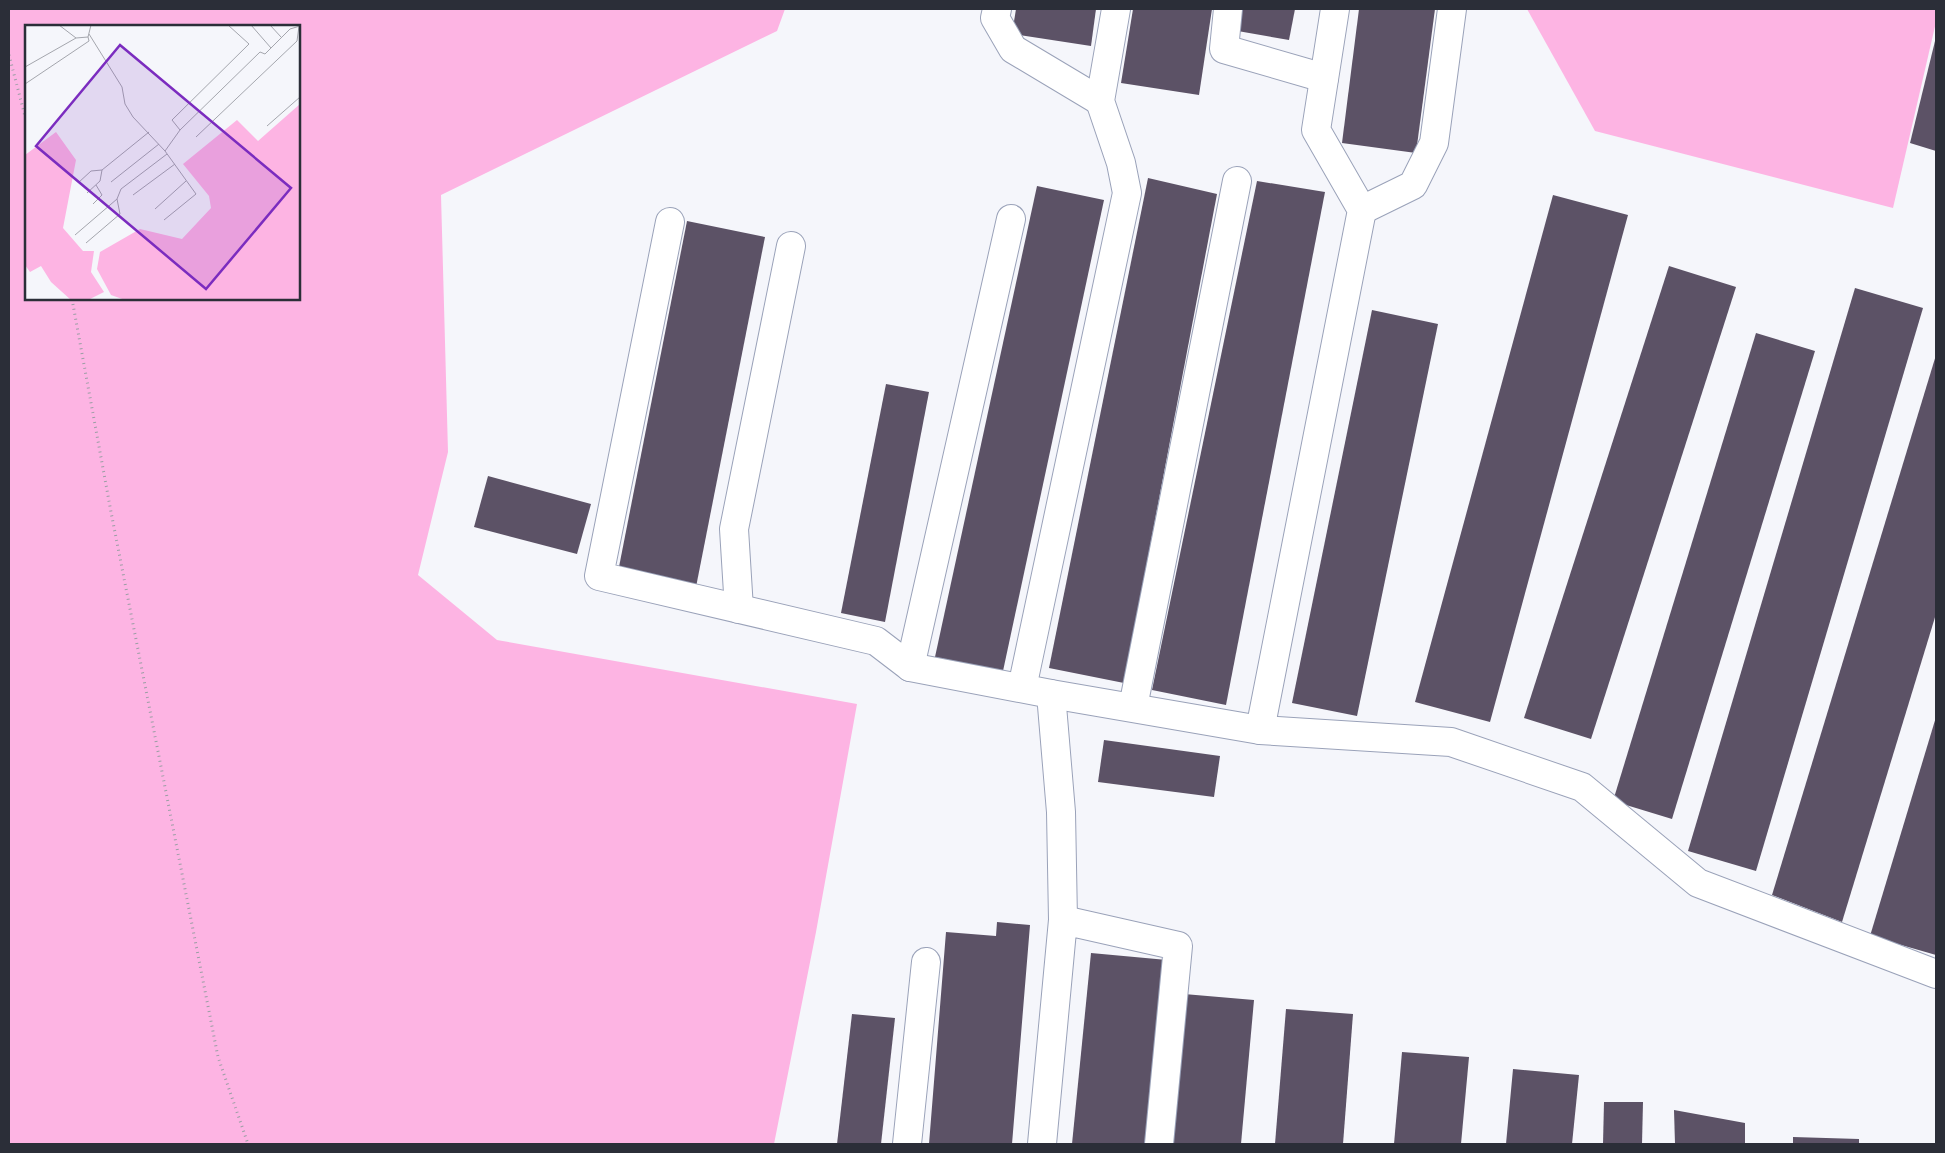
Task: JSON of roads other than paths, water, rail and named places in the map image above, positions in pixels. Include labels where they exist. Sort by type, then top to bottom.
[{"type":"lane","points":[[997,9],[995,18],[1013,49],[1100,100]]},
{"type":"lane","points":[[1022,688],[1127,193],[1121,163],[1100,100],[1116,9]]},
{"type":"lane","points":[[1228,9],[1224,49],[1324,78]]},
{"type":"lane","points":[[1260,730],[1362,210],[1316,130],[1335,9]]},
{"type":"lane","points":[[1362,210],[1413,185],[1434,142],[1452,9]]},
{"type":"lane","points":[[1133,707],[1237,181]]},
{"type":"lane","points":[[910,667],[1011,219]]},
{"type":"lane","points":[[670,222],[599,576],[876,641],[910,667],[1051,694],[1260,730],[1451,742],[1582,787],[1698,883],[1936,974]]},
{"type":"lane","points":[[739,609],[734,529],[791,246]]},
{"type":"lane","points":[[1042,1144],[1063,920],[1061,812],[1051,694]]},
{"type":"lane","points":[[1063,920],[1178,946],[1159,1144]]},
{"type":"lane","points":[[907,1144],[926,962]]}]
